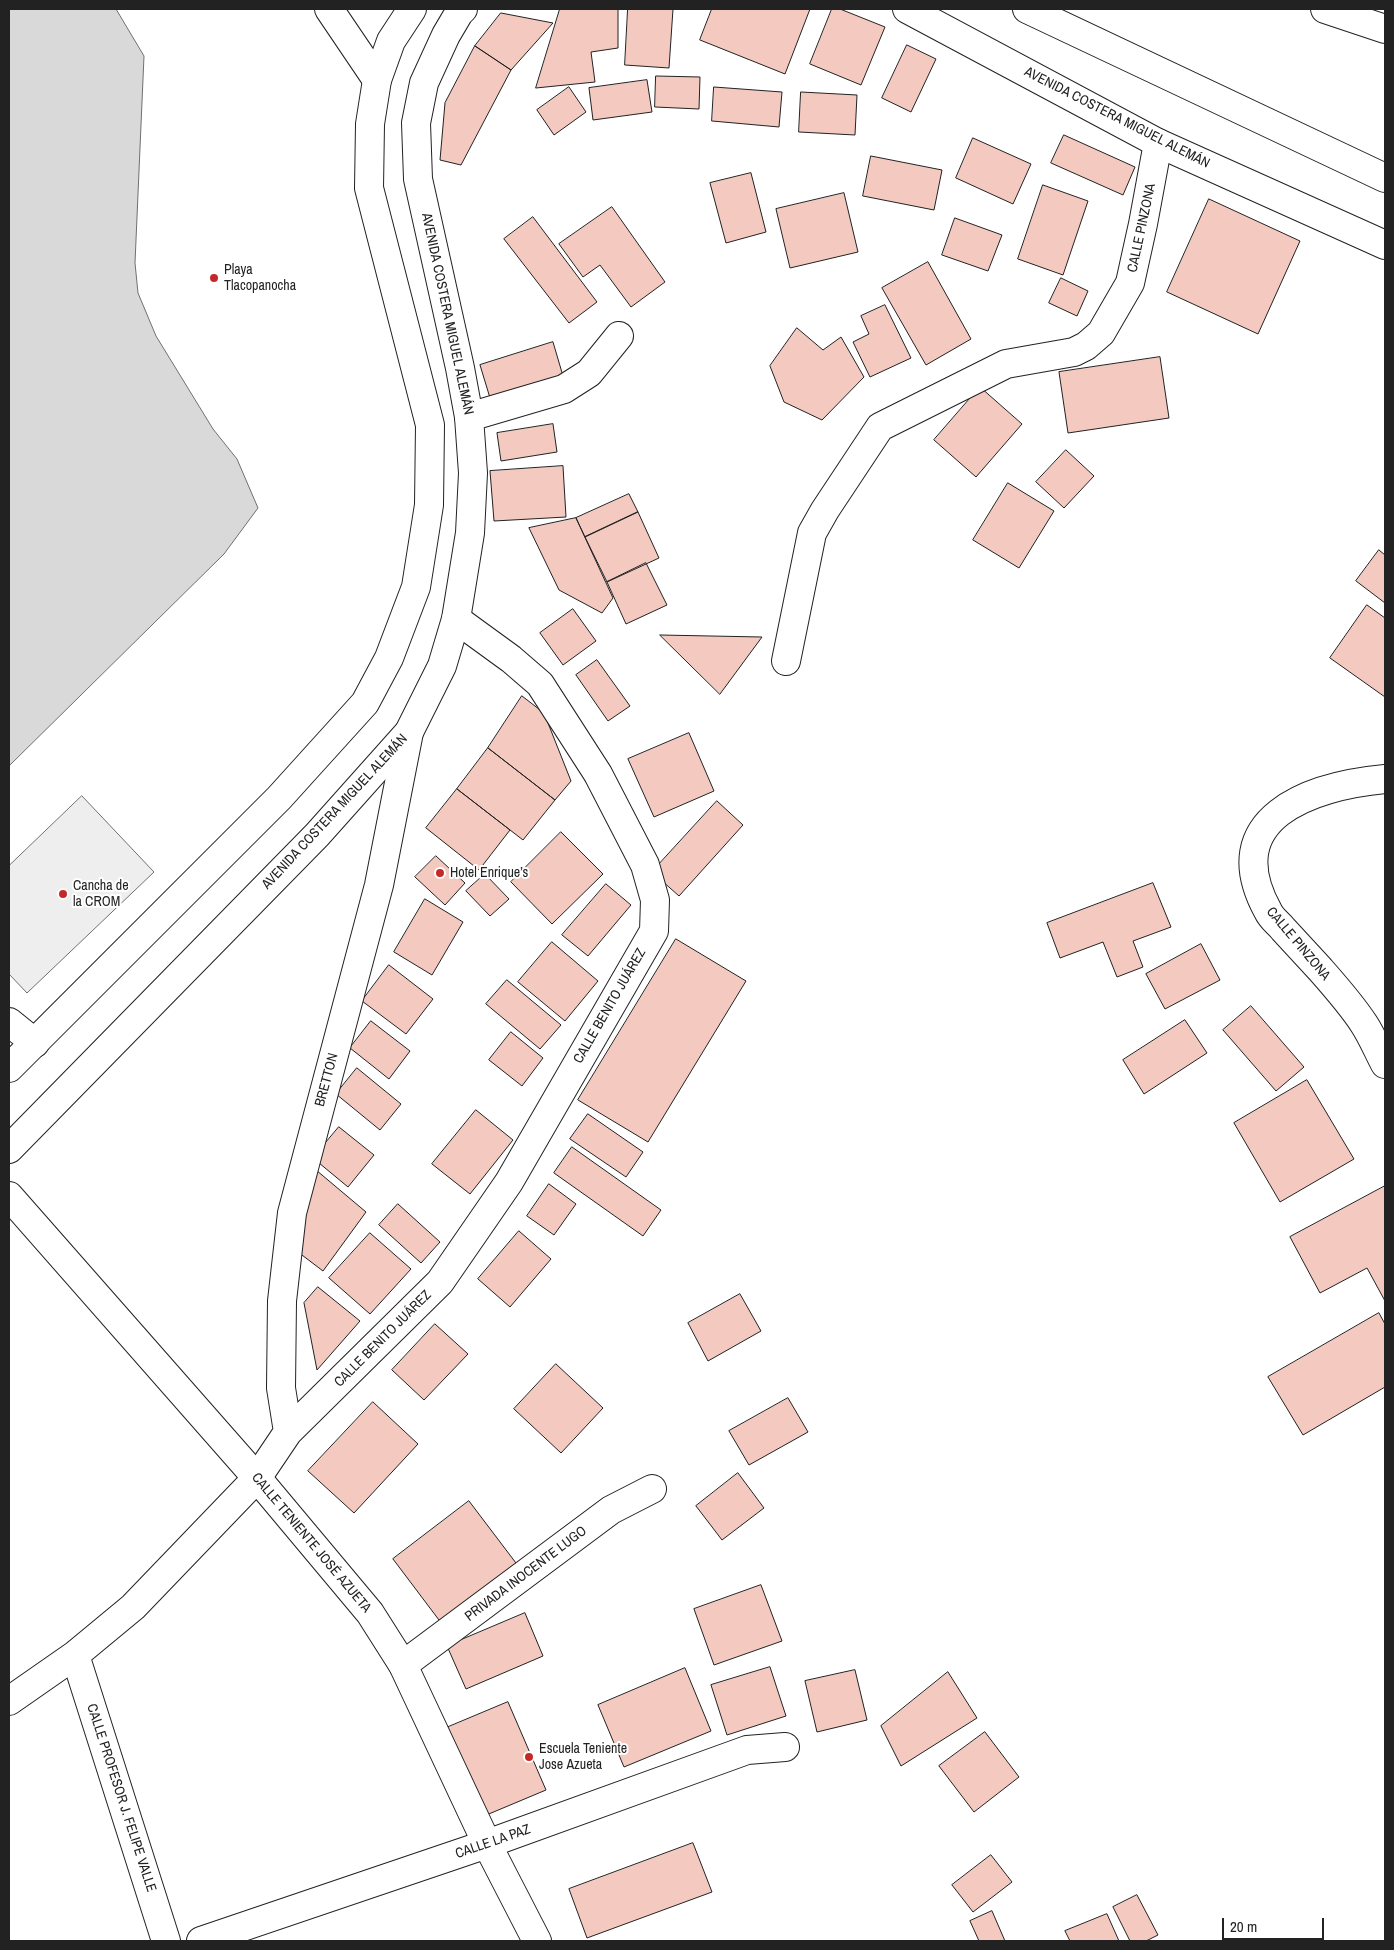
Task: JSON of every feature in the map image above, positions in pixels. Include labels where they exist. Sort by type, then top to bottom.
[{"type":"street","points":[[329,9],[376,80]]},
{"type":"street","points":[[9,1068],[279,798],[365,702],[389,658],[416,587],[429,506],[430,425],[369,188],[370,124],[376,80],[391,41],[412,9]]},
{"type":"street","name":"AVENIDA COSTERA MIGUEL ALEMÁN","points":[[9,1149],[317,835],[409,732],[442,666],[456,619],[470,533],[473,473],[469,416],[418,179],[416,124],[424,83],[446,35],[463,9]]},
{"type":"street","name":"AVENIDA COSTERA MIGUEL ALEMÁN","points":[[907,9],[1158,143],[1385,246]]},
{"type":"street","points":[[1027,9],[1385,178]]},
{"type":"street","points":[[1326,9],[1385,30]]},
{"type":"street","name":"CALLE PINZONA","points":[[786,661],[812,533],[880,427],[1006,364],[1074,352],[1086,346],[1101,333],[1130,283],[1144,224],[1158,143]]},
{"type":"street","points":[[469,416],[564,389],[589,372],[619,336]]},
{"type":"street","name":"CALLE BENITO JUÁREZ","points":[[9,1700],[75,1655],[133,1607],[257,1478],[288,1432],[440,1282],[509,1182],[654,931],[655,900],[645,865],[598,774],[540,684],[511,659],[456,619]]},
{"type":"street","name":"BRETTON","points":[[288,1432],[281,1388],[282,1301],[292,1213],[379,885],[409,732]]},
{"type":"street","name":"CALLE PINZONA","points":[[1385,779],[1362,781],[1316,792],[1280,810],[1263,827],[1256,845],[1253,866],[1258,890],[1269,914],[1321,970],[1365,1024],[1385,1064]]},
{"type":"street","points":[[9,1022],[35,1042]]},
{"type":"street","name":"CALLE TENIENTE JOSÉ AZUETA","points":[[9,1196],[257,1478],[370,1613],[404,1665],[487,1844],[537,1941]]},
{"type":"street","name":"PRIVADA INOCENTE LUGO","points":[[404,1665],[611,1510],[652,1489]]},
{"type":"street","name":"CALLE PROFESOR J. FELIPE VALLE","points":[[75,1655],[166,1941]]},
{"type":"street","name":"CALLE LA PAZ","points":[[201,1941],[487,1844],[747,1750],[785,1747]]},
{"type":"shaded area","points":[[9,9],[116,9],[144,56],[135,263],[138,293],[156,336],[213,429],[237,459],[258,508],[224,554],[9,766]]},
{"type":"shaded area","points":[[82,796],[154,872],[27,993],[9,974],[9,866]]},
{"type":"building","points":[[560,9],[618,9],[618,48],[591,52],[595,82],[536,88]]},
{"type":"building","points":[[628,9],[673,9],[669,68],[625,65]]},
{"type":"building","points":[[712,9],[810,9],[785,74],[700,40]]},
{"type":"building","points":[[832,9],[840,9],[885,27],[861,85],[810,64]]},
{"type":"building","points":[[501,13],[553,23],[511,70],[475,46]]},
{"type":"building","points":[[907,45],[936,59],[911,112],[882,98]]},
{"type":"building","points":[[475,46],[511,70],[461,165],[440,160],[445,103]]},
{"type":"building","points":[[656,76],[700,77],[699,109],[655,107]]},
{"type":"building","points":[[647,80],[652,112],[593,120],[589,88]]},
{"type":"building","points":[[569,87],[586,112],[554,135],[537,110]]},
{"type":"building","points":[[714,87],[782,92],[779,127],[712,121]]},
{"type":"building","points":[[801,92],[857,95],[855,135],[799,132]]},
{"type":"building","points":[[1064,135],[1135,167],[1123,195],[1051,163]]},
{"type":"building","points":[[973,138],[1031,164],[1013,204],[956,178]]},
{"type":"building","points":[[871,156],[942,170],[934,210],[863,196]]},
{"type":"building","points":[[751,173],[766,232],[726,243],[710,183]]},
{"type":"building","points":[[1043,185],[1088,201],[1063,275],[1018,259]]},
{"type":"building","points":[[844,193],[858,252],[790,268],[776,209]]},
{"type":"building","points":[[1209,199],[1300,241],[1258,334],[1167,292]]},
{"type":"building","points":[[612,207],[665,282],[631,307],[600,265],[583,277],[559,244]]},
{"type":"building","points":[[533,217],[597,302],[569,323],[504,239]]},
{"type":"building","points":[[955,218],[1002,235],[988,271],[942,255]]},
{"type":"building","points":[[928,262],[971,339],[926,365],[882,288]]},
{"type":"building","points":[[1061,278],[1088,291],[1077,316],[1049,303]]},
{"type":"building","points":[[885,305],[911,358],[870,377],[853,342],[869,334],[861,316]]},
{"type":"building","points":[[797,328],[823,350],[841,337],[864,377],[822,420],[784,402],[770,366]]},
{"type":"building","points":[[553,342],[563,376],[490,398],[480,365]]},
{"type":"building","points":[[1160,357],[1169,418],[1068,433],[1059,372]]},
{"type":"building","points":[[980,387],[1022,424],[976,477],[934,440]]},
{"type":"building","points":[[553,424],[557,452],[501,461],[497,433]]},
{"type":"building","points":[[1066,450],[1094,476],[1064,508],[1036,482]]},
{"type":"building","points":[[563,466],[566,517],[494,521],[490,471]]},
{"type":"building","points":[[1008,483],[1054,511],[1019,568],[973,540]]},
{"type":"building","points":[[629,494],[638,512],[585,537],[576,518]]},
{"type":"building","points":[[638,512],[659,558],[607,582],[585,537]]},
{"type":"building","points":[[576,518],[613,598],[602,613],[559,590],[529,528]]},
{"type":"building","points":[[1379,550],[1385,555],[1385,603],[1356,581]]},
{"type":"building","points":[[646,563],[667,605],[626,624],[607,582]]},
{"type":"building","points":[[1367,605],[1385,618],[1385,697],[1330,658]]},
{"type":"building","points":[[573,609],[596,641],[563,665],[540,633]]},
{"type":"building","points":[[660,635],[762,637],[720,694]]},
{"type":"building","points":[[597,660],[630,706],[608,721],[576,675]]},
{"type":"building","points":[[522,696],[544,713],[571,781],[555,800],[488,748]]},
{"type":"building","points":[[689,733],[714,791],[654,817],[628,759]]},
{"type":"building","points":[[488,748],[555,800],[523,840],[457,789]]},
{"type":"building","points":[[457,789],[510,830],[479,870],[426,828]]},
{"type":"building","points":[[717,801],[743,825],[679,896],[652,872]]},
{"type":"building","points":[[561,832],[603,874],[552,924],[511,882]]},
{"type":"building","points":[[436,856],[465,883],[445,905],[415,877]]},
{"type":"building","points":[[485,874],[509,899],[490,916],[466,891]]},
{"type":"building","points":[[1153,883],[1171,927],[1133,941],[1143,967],[1117,977],[1103,942],[1060,958],[1047,923]]},
{"type":"building","points":[[606,884],[631,905],[588,956],[562,935]]},
{"type":"building","points":[[425,899],[463,922],[432,975],[394,952]]},
{"type":"building","points":[[676,939],[746,981],[648,1142],[578,1100]]},
{"type":"building","points":[[552,942],[598,981],[565,1021],[518,982]]},
{"type":"building","points":[[1201,944],[1220,980],[1165,1009],[1146,974]]},
{"type":"building","points":[[389,965],[433,999],[406,1034],[362,1001]]},
{"type":"building","points":[[507,980],[561,1025],[540,1049],[486,1004]]},
{"type":"building","points":[[1251,1006],[1304,1067],[1276,1091],[1223,1030]]},
{"type":"building","points":[[1185,1020],[1207,1053],[1144,1094],[1123,1060]]},
{"type":"building","points":[[371,1021],[410,1051],[389,1079],[350,1048]]},
{"type":"building","points":[[511,1032],[543,1058],[522,1086],[489,1060]]},
{"type":"building","points":[[357,1068],[401,1104],[380,1130],[336,1094]]},
{"type":"building","points":[[1307,1080],[1354,1159],[1280,1202],[1234,1123]]},
{"type":"building","points":[[476,1110],[513,1140],[470,1194],[432,1164]]},
{"type":"building","points":[[588,1114],[643,1152],[626,1177],[570,1139]]},
{"type":"building","points":[[339,1127],[374,1155],[348,1187],[313,1158]]},
{"type":"building","points":[[572,1147],[661,1210],[643,1236],[554,1173]]},
{"type":"building","points":[[316,1170],[366,1212],[323,1271],[298,1252]]},
{"type":"building","points":[[549,1184],[576,1204],[554,1235],[527,1216]]},
{"type":"building","points":[[1385,1186],[1385,1301],[1367,1268],[1320,1293],[1290,1237]]},
{"type":"building","points":[[398,1204],[440,1242],[421,1263],[379,1225]]},
{"type":"building","points":[[519,1231],[551,1259],[510,1307],[478,1279]]},
{"type":"building","points":[[370,1233],[411,1269],[370,1314],[329,1278]]},
{"type":"building","points":[[318,1287],[360,1321],[317,1370],[304,1303]]},
{"type":"building","points":[[740,1294],[761,1331],[708,1361],[688,1323]]},
{"type":"building","points":[[1379,1313],[1385,1324],[1385,1387],[1303,1435],[1268,1377]]},
{"type":"building","points":[[435,1324],[468,1354],[424,1400],[392,1370]]},
{"type":"building","points":[[556,1364],[603,1408],[561,1453],[514,1409]]},
{"type":"building","points":[[788,1398],[808,1432],[749,1465],[729,1431]]},
{"type":"building","points":[[373,1402],[418,1444],[354,1513],[308,1471]]},
{"type":"building","points":[[738,1473],[764,1508],[722,1540],[696,1506]]},
{"type":"building","points":[[469,1501],[519,1567],[442,1624],[393,1559]]},
{"type":"building","points":[[761,1585],[782,1641],[714,1665],[694,1609]]},
{"type":"building","points":[[525,1613],[543,1656],[466,1689],[447,1646]]},
{"type":"building","points":[[770,1667],[786,1716],[727,1735],[711,1685]]},
{"type":"building","points":[[685,1668],[711,1731],[624,1767],[598,1705]]},
{"type":"building","points":[[855,1670],[867,1720],[817,1732],[805,1681]]},
{"type":"building","points":[[948,1672],[977,1718],[901,1766],[881,1726]]},
{"type":"building","points":[[508,1702],[546,1790],[484,1816],[446,1728]]},
{"type":"building","points":[[985,1732],[1019,1777],[974,1812],[939,1766]]},
{"type":"building","points":[[693,1843],[712,1892],[587,1938],[569,1889]]},
{"type":"building","points":[[991,1855],[1012,1882],[973,1912],[952,1885]]},
{"type":"building","points":[[1137,1895],[1158,1935],[1146,1941],[1130,1941],[1113,1907]]},
{"type":"building","points":[[992,1911],[1005,1941],[979,1941],[970,1921]]},
{"type":"building","points":[[1107,1914],[1119,1941],[1070,1941],[1065,1931]]},
{"type":"place","name":"Playa Tlacopanocha","points":[[214,278]]},
{"type":"place","name":"Hotel Enrique’s","points":[[440,873]]},
{"type":"place","name":"Cancha de la CROM","points":[[63,894]]},
{"type":"place","name":"Escuela Teniente Jose Azueta","points":[[529,1757]]}]
